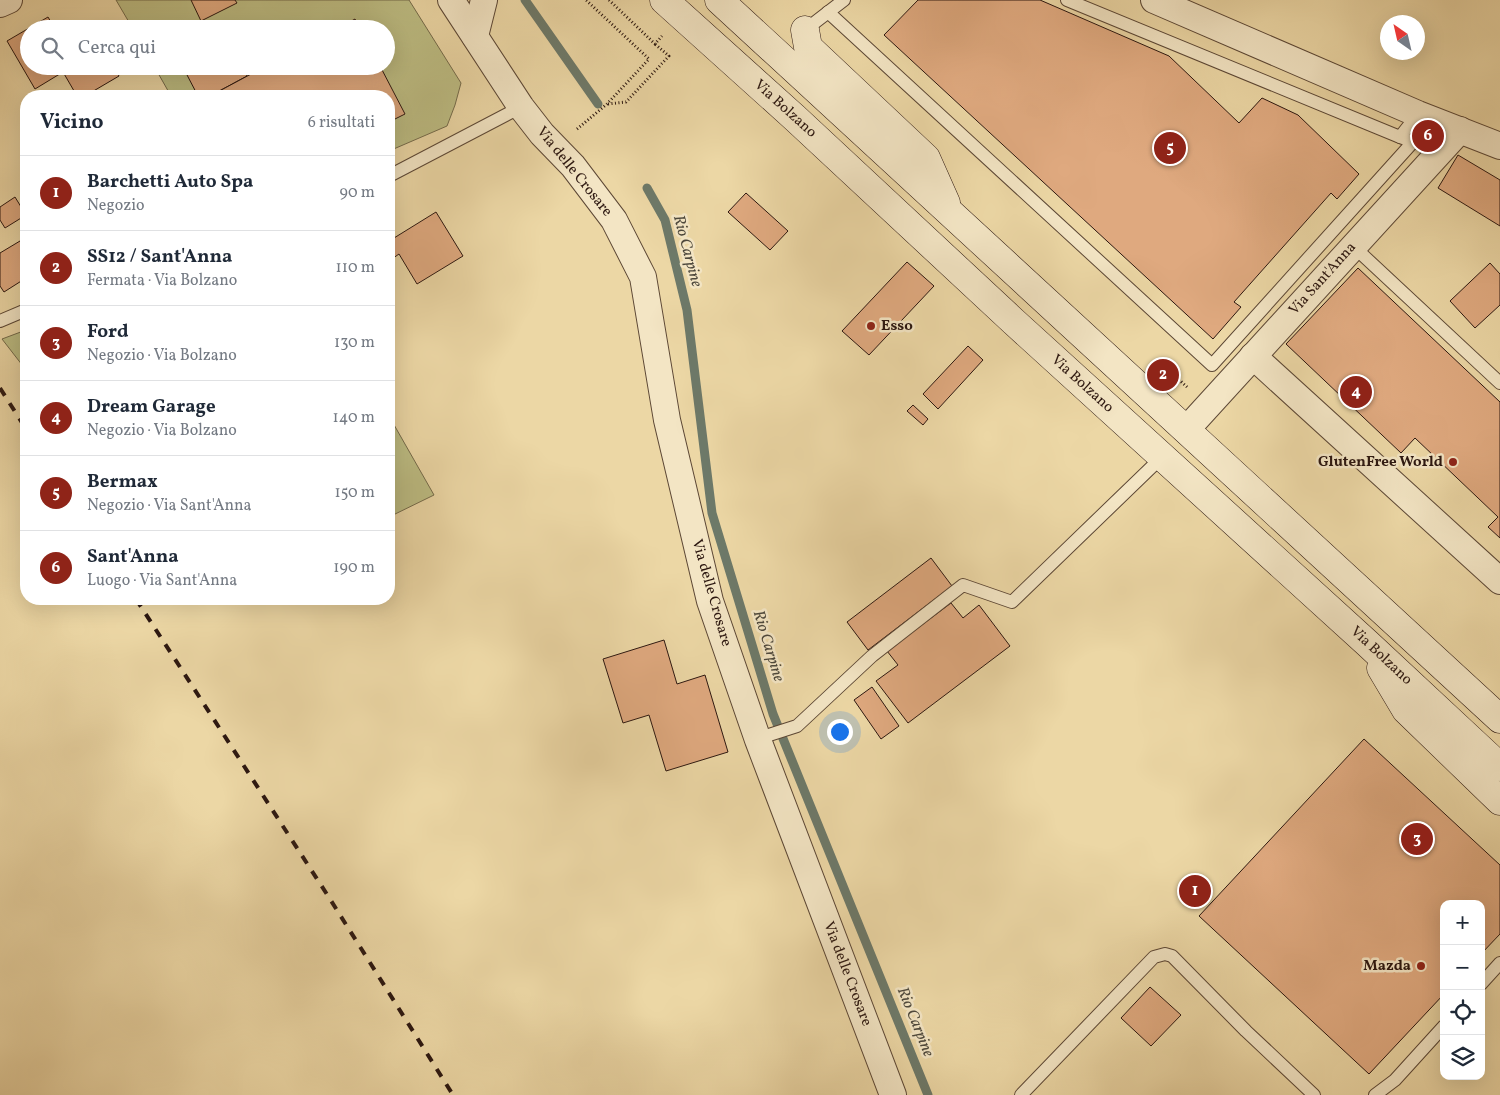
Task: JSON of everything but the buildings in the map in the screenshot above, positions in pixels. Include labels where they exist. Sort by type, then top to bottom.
[{"type":"main road","name":"Via Bolzano","points":[[664,0],[795,118],[1020,328],[1367,643],[1500,767]]},
{"type":"main road","points":[[719,0],[1500,719]]},
{"type":"main road","points":[[805,30],[808,47],[926,158],[951,214]]},
{"type":"main road","points":[[1367,643],[1406,710],[1500,801]]},
{"type":"street","points":[[0,4],[9,0]]},
{"type":"street","name":"Via delle Crosare","points":[[451,0],[521,107],[542,134],[573,166],[614,220],[643,278],[667,420],[710,601],[763,737],[893,1095]]},
{"type":"street","points":[[475,36],[484,0]]},
{"type":"street","points":[[1154,0],[1418,114],[1500,146]]},
{"type":"street","name":"Via Sant'Anna","points":[[1186,430],[1460,130]]},
{"type":"street","points":[[1253,356],[1500,581]]},
{"type":"lane","points":[[805,30],[844,0]]},
{"type":"lane","points":[[828,12],[1212,365],[1412,142],[1067,0]]},
{"type":"lane","points":[[395,173],[521,107]]},
{"type":"lane","points":[[1400,136],[1418,114]]},
{"type":"lane","points":[[1353,246],[1500,384]]},
{"type":"lane","points":[[0,321],[20,313]]},
{"type":"lane","points":[[763,737],[797,726],[872,656],[963,585],[1012,602],[1162,457]]},
{"type":"lane","points":[[1021,1095],[1154,957],[1165,954],[1172,956],[1246,1031],[1314,1095]]},
{"type":"lane","points":[[1485,980],[1500,963]]},
{"type":"lane","points":[[1375,1095],[1395,1080],[1440,1030]]},
{"type":"path","points":[[574,132],[607,104],[649,59],[586,0]]},
{"type":"path","points":[[607,104],[626,102],[669,56],[609,0]]},
{"type":"path","points":[[655,44],[665,32]]},
{"type":"green space","points":[[116,0],[409,0],[461,83],[447,126],[395,148],[395,90],[168,90],[159,75],[395,75],[395,20],[128,20]]},
{"type":"green space","points":[[20,332],[20,362],[2,339]]},
{"type":"green space","points":[[395,427],[434,495],[395,514]]},
{"type":"waterway","name":"Rio Carpine","points":[[525,0],[598,104]]},
{"type":"waterway","name":"Rio Carpine","points":[[647,188],[665,220],[687,310],[712,513],[773,714],[928,1095]]},
{"type":"railway","points":[[0,388],[20,420]]},
{"type":"railway","points":[[140,605],[330,899],[453,1095]]},
{"type":"place","name":"Sant'Anna","points":[[1428,136]]},
{"type":"place","name":"Bermax","points":[[1170,148]]},
{"type":"place","name":"Esso","points":[[871,326]]},
{"type":"place","name":"SS12 / Sant'Anna","points":[[1163,375]]},
{"type":"place","name":"Dream Garage","points":[[1356,392]]},
{"type":"place","name":"GlutenFree World","points":[[1453,462]]},
{"type":"place","name":"Ford","points":[[1417,839]]},
{"type":"place","name":"Barchetti Auto Spa","points":[[1195,891]]},
{"type":"place","name":"Mazda","points":[[1421,966]]}]
